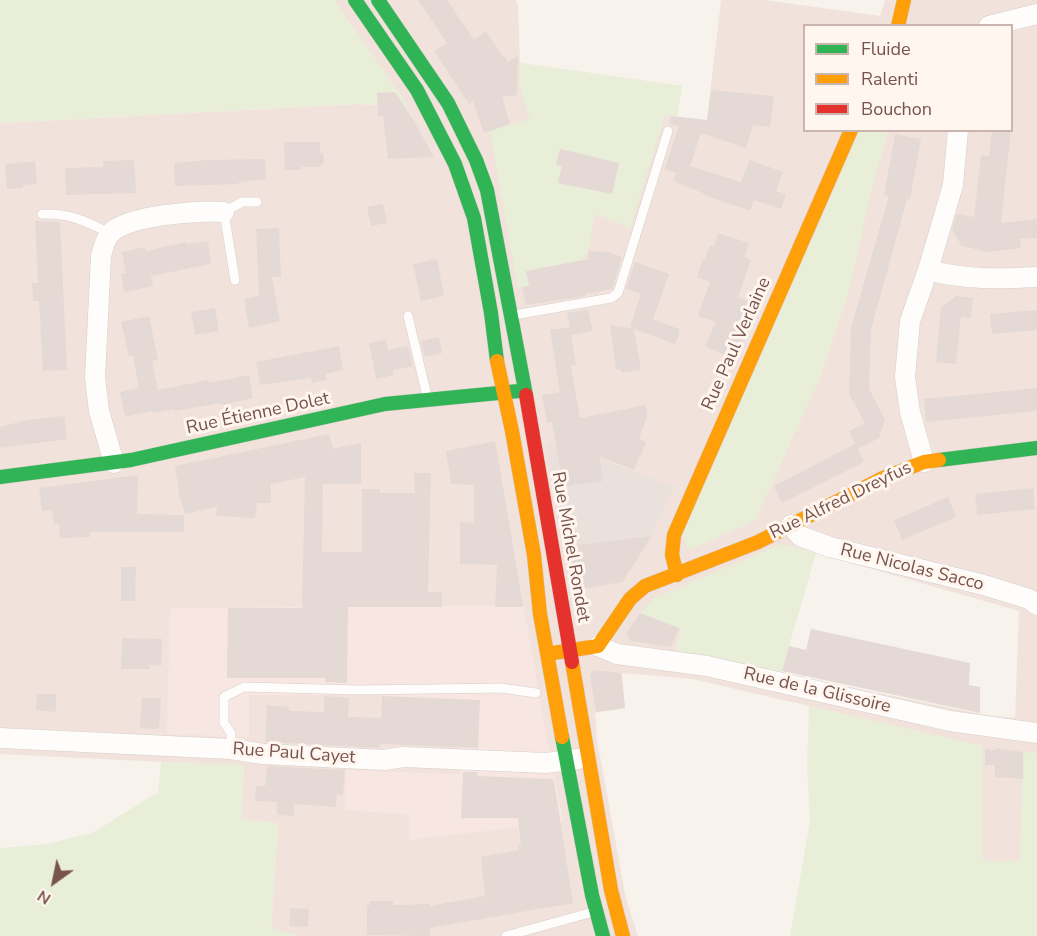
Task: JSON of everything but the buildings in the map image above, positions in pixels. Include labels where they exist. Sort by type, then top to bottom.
[{"type":"main road","points":[[355,0],[417,90],[455,164],[478,196]]},
{"type":"main road","points":[[378,0],[448,103],[476,160],[478,196]]},
{"type":"main road","points":[[898,24],[904,0]]},
{"type":"main road","name":"Rue Paul Verlaine","points":[[677,575],[671,551],[674,535],[850,132]]},
{"type":"main road","name":"Rue Michel Rondet","points":[[478,196],[512,315],[514,391],[512,431],[566,761],[596,912],[603,936]]},
{"type":"main road","name":"Rue Michel Rondet","points":[[478,196],[495,349],[514,391],[570,649],[583,771],[615,911],[623,936]]},
{"type":"main road","name":"Rue Étienne Dolet","points":[[0,477],[114,462],[385,404],[514,391]]},
{"type":"main road","points":[[924,462],[1037,448]]},
{"type":"main road","name":"Rue Alfred Dreyfus","points":[[598,646],[637,592],[653,582],[677,575],[758,542],[883,478],[924,462]]},
{"type":"main road","points":[[547,654],[598,646]]},
{"type":"street","points":[[997,24],[1037,14]]},
{"type":"street","name":"Rue Alfred Dreyfus","points":[[924,462],[910,412],[905,377],[910,321],[953,185],[958,132]]},
{"type":"street","points":[[114,462],[99,411],[95,378],[101,256],[110,233],[123,225],[188,211],[224,212]]},
{"type":"street","points":[[928,270],[942,274],[998,279],[1037,276]]},
{"type":"street","name":"Rue Nicolas Sacco","points":[[791,525],[800,537],[830,547],[984,585],[1029,599],[1037,605]]},
{"type":"street","name":"Rue de la Glissoire","points":[[598,646],[617,654],[706,666],[950,721],[1037,733]]},
{"type":"street","name":"Rue Paul Cayet","points":[[0,738],[231,749],[263,754],[384,760],[403,757],[546,763],[566,761],[583,771]]},
{"type":"lane","points":[[366,0],[444,115],[466,164]]},
{"type":"lane","points":[[512,315],[611,298],[618,293],[668,131]]},
{"type":"lane","points":[[234,280],[224,212],[242,202],[256,202]]},
{"type":"lane","points":[[42,214],[61,213],[81,219],[110,233]]},
{"type":"lane","points":[[408,316],[428,399]]},
{"type":"lane","points":[[514,391],[553,622],[547,654]]},
{"type":"lane","points":[[231,749],[231,733],[224,723],[224,698],[244,687],[359,690],[501,688],[536,693]]},
{"type":"lane","points":[[583,771],[605,901],[615,911]]},
{"type":"lane","points":[[506,936],[596,912]]},
{"type":"shaded area","points":[[334,0],[516,0],[520,63],[682,86],[677,117],[707,120],[721,0],[765,0],[880,16],[885,0],[1037,0],[1037,862],[983,861],[982,746],[692,679],[622,673],[625,708],[595,713],[597,739],[626,899],[638,936],[297,936],[271,928],[278,823],[241,820],[244,766],[0,754],[0,123],[356,104],[407,106]],"holes":[[[816,553],[1019,611],[1015,718],[986,715],[781,673]],[[523,605],[563,821],[460,774],[460,747],[382,695],[248,695]]]},
{"type":"shaded area","points":[[608,437],[617,439],[606,461],[674,487],[651,536],[622,582],[571,591],[546,444]]},
{"type":"shaded area","points":[[523,605],[563,822],[409,840],[410,815],[345,810],[346,770],[460,774],[460,747],[380,744],[381,695],[249,695],[249,737],[167,734],[170,608]]},
{"type":"green space","points":[[0,0],[334,0],[408,106],[356,104],[0,123]]},
{"type":"green space","points":[[520,63],[682,86],[677,117],[665,115],[630,228],[595,214],[588,252],[579,261],[527,271],[529,286],[518,288],[490,131],[530,119],[520,88]],"holes":[[[560,149],[619,163],[612,194],[559,183],[562,166],[556,164]]]},
{"type":"green space","points":[[859,132],[888,132],[872,188],[849,291],[820,378],[755,521],[689,550],[681,532]]},
{"type":"green space","points":[[782,544],[816,552],[781,673],[675,650],[681,629],[640,613],[654,598]]},
{"type":"green space","points":[[809,706],[983,746],[983,861],[1020,861],[1023,752],[1037,753],[1037,936],[790,936],[810,822],[807,767]]},
{"type":"green space","points":[[161,762],[244,765],[241,820],[278,823],[271,928],[297,936],[0,936],[0,848],[48,844],[94,832],[158,792]]},
{"type":"traffic: fast","points":[[355,0],[417,90],[455,164],[474,218],[497,361]]},
{"type":"traffic: fast","points":[[378,0],[448,103],[476,160],[487,190],[526,395]]},
{"type":"traffic: fast","points":[[0,477],[131,460],[385,404],[519,391]]},
{"type":"traffic: fast","points":[[939,460],[1037,448]]},
{"type":"traffic: fast","points":[[562,737],[592,895],[603,936]]},
{"type":"traffic: slow","points":[[898,24],[904,0]]},
{"type":"traffic: slow","points":[[677,575],[672,555],[674,535],[850,132]]},
{"type":"traffic: slow","points":[[497,361],[534,555],[540,614],[562,737]]},
{"type":"traffic: slow","points":[[553,653],[598,646],[630,599],[645,586],[758,542],[883,478],[924,462],[939,460]]},
{"type":"traffic: slow","points":[[572,662],[611,890],[623,936]]},
{"type":"traffic: jam","points":[[526,395],[572,662]]}]
